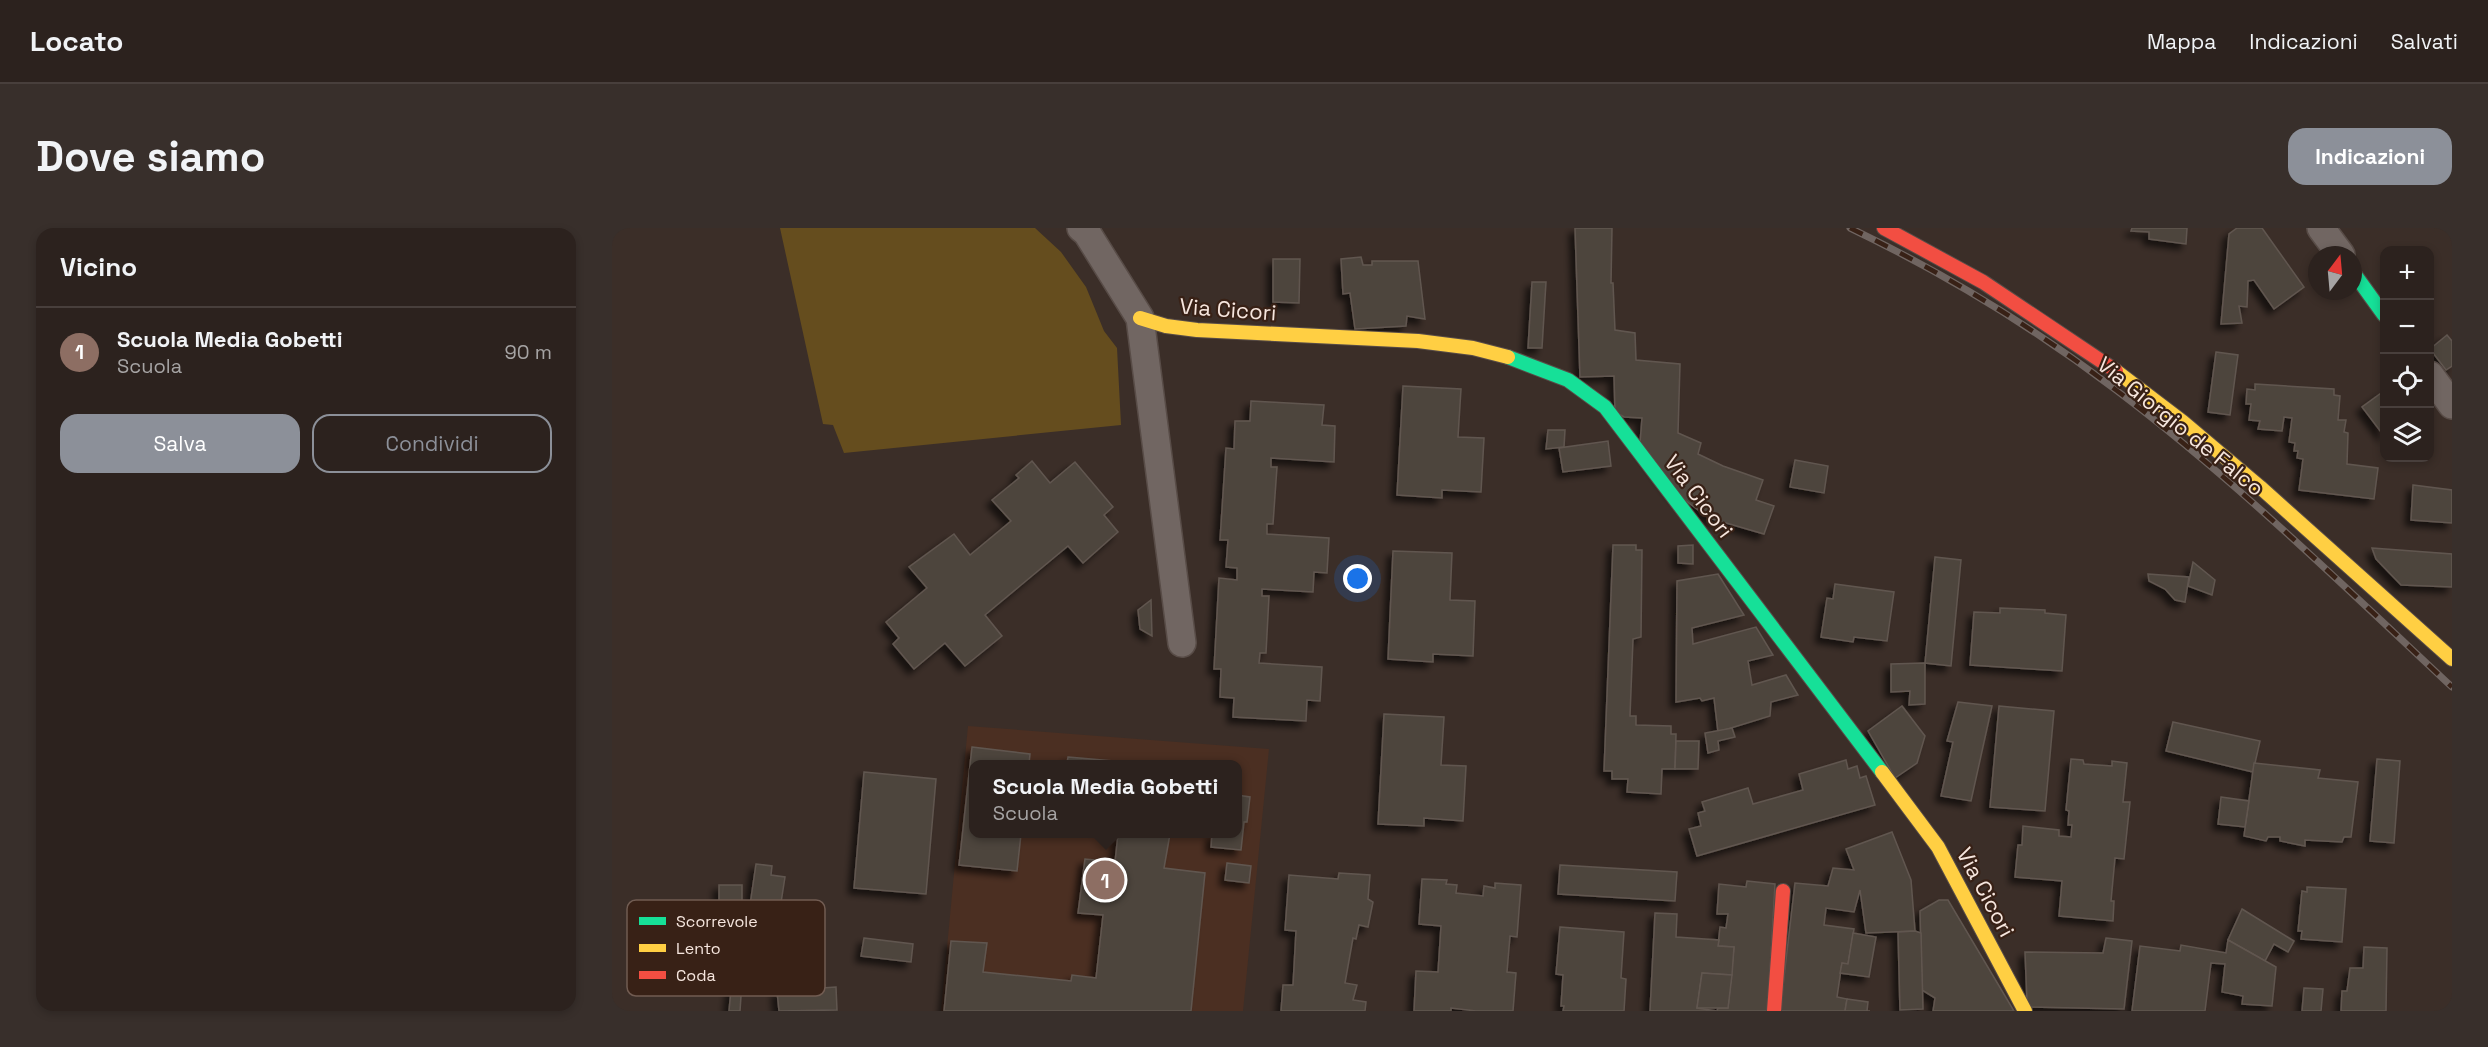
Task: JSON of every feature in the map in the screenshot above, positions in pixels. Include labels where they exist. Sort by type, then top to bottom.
[{"type":"street","points":[[1080,228],[1087,233],[1140,318],[1182,644]]},
{"type":"street","name":"Via Giorgio de Falco","points":[[1884,228],[1983,282],[2119,373],[2183,422],[2260,487],[2452,660]]},
{"type":"street","points":[[2321,228],[2334,246]]},
{"type":"street","points":[[2362,284],[2380,308]]},
{"type":"street","name":"Via Cicori","points":[[1140,318],[1166,326],[1197,330],[1418,341],[1473,348],[1525,362],[1568,380],[1605,407],[1938,847],[2025,1011]]},
{"type":"street","points":[[2434,380],[2452,405]]},
{"type":"street","points":[[1774,1011],[1783,891]]},
{"type":"shaded area","points":[[780,228],[1035,228],[1061,252],[1086,287],[1104,331],[1117,348],[1121,425],[844,453],[833,425],[823,424]]},
{"type":"shaded area","points":[[968,726],[1269,749],[1243,1011],[941,1011]]},
{"type":"building","points":[[1575,228],[1612,228],[1611,283],[1613,283],[1615,330],[1635,333],[1636,360],[1680,364],[1678,433],[1701,443],[1698,454],[1723,466],[1763,480],[1756,500],[1774,506],[1764,534],[1709,518],[1674,492],[1640,443],[1642,418],[1624,417],[1615,412],[1614,376],[1580,377]]},
{"type":"building","points":[[2132,228],[2187,228],[2186,244],[2149,239],[2149,232],[2131,231]]},
{"type":"building","points":[[2237,228],[2262,228],[2304,287],[2274,309],[2254,280],[2248,281],[2247,307],[2239,306],[2242,323],[2221,324],[2229,234]]},
{"type":"building","points":[[1361,257],[1363,265],[1372,265],[1372,261],[1418,261],[1425,319],[1407,316],[1406,326],[1355,329],[1350,293],[1343,294],[1341,259]]},
{"type":"building","points":[[1273,259],[1300,259],[1299,303],[1273,302]]},
{"type":"building","points":[[1532,282],[1546,282],[1542,348],[1528,348]]},
{"type":"building","points":[[2447,335],[2452,341],[2452,366],[2446,370],[2434,354],[2434,346]]},
{"type":"building","points":[[2216,352],[2238,355],[2230,415],[2208,412]]},
{"type":"building","points":[[2255,384],[2334,389],[2334,395],[2340,396],[2338,420],[2346,420],[2344,432],[2348,433],[2347,464],[2378,468],[2374,499],[2299,490],[2303,459],[2297,458],[2298,451],[2294,451],[2295,443],[2289,442],[2292,418],[2284,417],[2282,431],[2258,429],[2260,421],[2249,420],[2251,404],[2246,404],[2247,389],[2255,390]]},
{"type":"building","points":[[1403,386],[1461,389],[1458,437],[1484,438],[1481,492],[1442,490],[1442,498],[1397,495]]},
{"type":"building","points":[[2380,394],[2380,431],[2362,407]]},
{"type":"building","points":[[1251,401],[1324,405],[1322,425],[1335,426],[1334,462],[1271,458],[1271,467],[1277,467],[1273,524],[1267,524],[1267,534],[1329,538],[1327,573],[1314,572],[1313,592],[1262,589],[1262,596],[1269,596],[1266,653],[1260,653],[1259,663],[1322,667],[1320,701],[1307,700],[1306,721],[1233,717],[1234,698],[1220,697],[1221,669],[1214,669],[1219,578],[1237,580],[1237,568],[1226,567],[1228,540],[1220,540],[1226,448],[1234,449],[1235,421],[1250,421]]},
{"type":"building","points":[[1548,430],[1565,430],[1564,447],[1546,449]]},
{"type":"building","points":[[1608,441],[1611,466],[1563,472],[1559,448]]},
{"type":"building","points":[[1795,460],[1828,466],[1824,493],[1790,487]]},
{"type":"building","points":[[1032,461],[1050,483],[1075,462],[1113,507],[1104,515],[1118,532],[1083,563],[1068,546],[985,615],[1002,636],[965,666],[945,643],[914,669],[893,644],[899,638],[886,622],[927,588],[909,567],[954,534],[970,555],[1011,521],[992,500],[1019,478],[1016,475]]},
{"type":"building","points":[[2413,485],[2452,490],[2452,523],[2411,520]]},
{"type":"building","points":[[1613,545],[1636,545],[1636,550],[1642,550],[1641,637],[1633,639],[1630,716],[1636,716],[1636,725],[1671,726],[1671,734],[1676,734],[1675,769],[1662,769],[1661,794],[1627,792],[1628,779],[1612,779],[1612,771],[1604,771]]},
{"type":"building","points":[[1693,545],[1693,564],[1678,563],[1678,546]]},
{"type":"building","points":[[2372,548],[2452,554],[2452,587],[2401,585],[2376,559]]},
{"type":"building","points":[[1393,551],[1452,553],[1450,600],[1475,601],[1473,656],[1433,654],[1433,662],[1388,659]]},
{"type":"building","points":[[1935,557],[1961,560],[1951,666],[1925,663]]},
{"type":"building","points":[[2193,562],[2215,580],[2212,595],[2188,586]]},
{"type":"building","points":[[1718,574],[1744,615],[1692,628],[1693,644],[1756,627],[1773,655],[1748,661],[1752,685],[1786,675],[1798,695],[1771,702],[1770,716],[1718,732],[1714,698],[1676,702],[1677,581]]},
{"type":"building","points":[[2148,574],[2189,577],[2185,602],[2175,600],[2165,589],[2149,581]]},
{"type":"building","points":[[1835,584],[1894,592],[1887,641],[1854,637],[1853,642],[1821,637],[1827,598],[1833,599]]},
{"type":"building","points":[[1151,600],[1152,636],[1140,629],[1138,610]]},
{"type":"building","points":[[2000,608],[2045,610],[2045,613],[2066,615],[2062,671],[1970,665],[1974,612],[2000,613]]},
{"type":"building","points":[[1925,663],[1925,704],[1909,705],[1910,691],[1891,692],[1891,664]]},
{"type":"building","points":[[1958,702],[1992,706],[1971,801],[1941,796],[1953,742],[1947,741]]},
{"type":"building","points":[[1902,706],[1925,736],[1917,763],[1895,778],[1868,731]]},
{"type":"building","points":[[1999,706],[2054,711],[2045,811],[1990,807]]},
{"type":"building","points":[[1384,714],[1444,717],[1441,765],[1466,766],[1463,821],[1424,818],[1424,826],[1378,824]]},
{"type":"building","points":[[2173,722],[2260,741],[2253,772],[2166,751]]},
{"type":"building","points":[[1732,728],[1735,737],[1718,741],[1719,750],[1708,753],[1705,733]]},
{"type":"building","points":[[1676,741],[1699,741],[1698,769],[1675,769]]},
{"type":"building","points":[[972,747],[1030,754],[1029,760],[971,760]]},
{"type":"building","points":[[1068,757],[1102,760],[1068,760]]},
{"type":"building","points":[[2071,759],[2083,760],[2084,764],[2112,766],[2112,761],[2127,763],[2123,802],[2130,802],[2124,859],[2115,858],[2111,901],[2114,901],[2113,921],[2059,916],[2062,881],[2015,877],[2018,845],[2022,845],[2023,826],[2059,830],[2059,836],[2071,837],[2072,825],[2068,825],[2069,811],[2066,810]]},
{"type":"building","points":[[2377,759],[2400,761],[2394,843],[2370,841]]},
{"type":"building","points":[[1846,760],[1848,769],[1857,766],[1860,778],[1866,776],[1875,805],[1697,856],[1689,829],[1701,826],[1698,813],[1705,811],[1702,802],[1748,788],[1753,804],[1803,790],[1799,774]]},
{"type":"building","points":[[2254,763],[2320,770],[2318,778],[2358,782],[2351,837],[2344,837],[2342,842],[2305,840],[2305,846],[2280,841],[2280,837],[2268,837],[2266,841],[2244,836]]},
{"type":"building","points":[[864,772],[936,779],[926,894],[854,888]]},
{"type":"building","points":[[969,774],[969,838],[1021,838],[1017,871],[959,865]]},
{"type":"building","points":[[1242,796],[1250,797],[1241,850],[1211,847],[1212,838],[1242,838]]},
{"type":"building","points":[[2221,797],[2249,801],[2245,827],[2218,824]]},
{"type":"building","points":[[1892,832],[1911,880],[1915,931],[1866,933],[1860,890],[1854,912],[1826,908],[1824,925],[1854,929],[1848,964],[1842,963],[1837,997],[1847,999],[1845,1011],[1780,1011],[1795,883],[1828,886],[1833,868],[1854,870],[1846,849]]},
{"type":"building","points":[[1118,838],[1169,838],[1164,868],[1205,873],[1191,1011],[944,1011],[951,941],[987,943],[983,972],[1071,981],[1072,975],[1096,978],[1103,915],[1078,913],[1085,859],[1115,862]]},
{"type":"building","points":[[1227,863],[1251,866],[1249,883],[1225,880]]},
{"type":"building","points":[[756,864],[772,866],[771,875],[785,877],[781,900],[751,900]]},
{"type":"building","points":[[1560,865],[1677,872],[1675,901],[1558,894]]},
{"type":"building","points":[[1339,873],[1370,875],[1368,899],[1373,902],[1368,927],[1359,925],[1356,939],[1353,938],[1345,983],[1357,985],[1353,1000],[1366,1002],[1365,1011],[1281,1011],[1283,985],[1293,985],[1296,931],[1285,930],[1289,875],[1338,879]]},
{"type":"building","points":[[1422,879],[1447,880],[1446,884],[1457,885],[1456,893],[1483,896],[1484,886],[1495,888],[1495,883],[1521,885],[1517,937],[1510,936],[1507,972],[1516,973],[1513,1011],[1451,1008],[1451,1011],[1414,1011],[1416,971],[1438,972],[1441,926],[1419,924]]},
{"type":"building","points":[[1747,881],[1775,884],[1768,1011],[1717,1011],[1718,1008],[1728,1008],[1734,947],[1718,946],[1720,927],[1726,928],[1728,914],[1717,914],[1719,884],[1746,887]]},
{"type":"building","points":[[719,885],[742,885],[742,900],[719,900]]},
{"type":"building","points":[[2307,887],[2346,889],[2342,942],[2301,939],[2302,931],[2298,931],[2302,891],[2307,892]]},
{"type":"building","points":[[1939,900],[1948,900],[2014,1011],[1933,1011],[1935,998],[1922,990],[1920,911]]},
{"type":"building","points":[[2242,909],[2294,941],[2288,952],[2274,944],[2265,961],[2228,940]]},
{"type":"building","points":[[1655,913],[1677,914],[1676,937],[1719,940],[1718,946],[1734,947],[1732,975],[1702,973],[1697,1008],[1717,1011],[1650,1011]]},
{"type":"building","points":[[1560,927],[1624,932],[1621,978],[1626,979],[1624,1011],[1563,1011],[1564,1006],[1561,1006],[1563,975],[1556,974]]},
{"type":"building","points":[[1898,932],[1921,933],[1923,1009],[1900,1010]]},
{"type":"building","points":[[1853,933],[1876,937],[1869,977],[1840,973],[1842,963],[1848,964]]},
{"type":"building","points":[[864,938],[913,944],[911,962],[861,956]]},
{"type":"building","points":[[2106,938],[2132,941],[2124,1009],[2030,1007],[2027,1002],[2025,952],[2103,953]]},
{"type":"building","points":[[2228,940],[2276,967],[2272,1006],[2242,1004],[2243,996],[2222,992],[2225,964],[2211,963],[2205,1011],[2132,1011],[2140,946],[2180,951],[2181,945],[2226,953]]},
{"type":"building","points":[[2364,947],[2387,948],[2386,1011],[2341,1011],[2342,991],[2347,991],[2350,968],[2363,968]]},
{"type":"building","points":[[1702,973],[1732,975],[1728,1008],[1697,1008]]},
{"type":"building","points":[[836,987],[837,1010],[779,1011],[778,996],[825,996],[825,988]]},
{"type":"building","points":[[2304,988],[2323,989],[2321,1011],[2302,1011]]},
{"type":"building","points":[[730,996],[741,996],[740,1011],[729,1011]]},
{"type":"building","points":[[1847,999],[1868,1002],[1867,1011],[1845,1011]]},
{"type":"railway","points":[[1850,228],[1920,263],[1987,302],[2053,344],[2116,390],[2246,497],[2452,687]]},
{"type":"traffic: fast","points":[[2362,284],[2380,309]]},
{"type":"traffic: fast","points":[[1508,357],[1568,380],[1605,407],[1882,772]]},
{"type":"traffic: slow","points":[[1140,318],[1166,326],[1197,330],[1418,341],[1473,348],[1508,357]]},
{"type":"traffic: slow","points":[[2116,371],[2183,422],[2260,487],[2452,659]]},
{"type":"traffic: slow","points":[[1882,772],[1938,847],[2025,1011]]},
{"type":"traffic: jam","points":[[1884,228],[1983,282],[2116,371]]},
{"type":"traffic: jam","points":[[1774,1011],[1783,891]]},
{"type":"place","name":"Scuola Media Gobetti","points":[[1105,880]]}]
